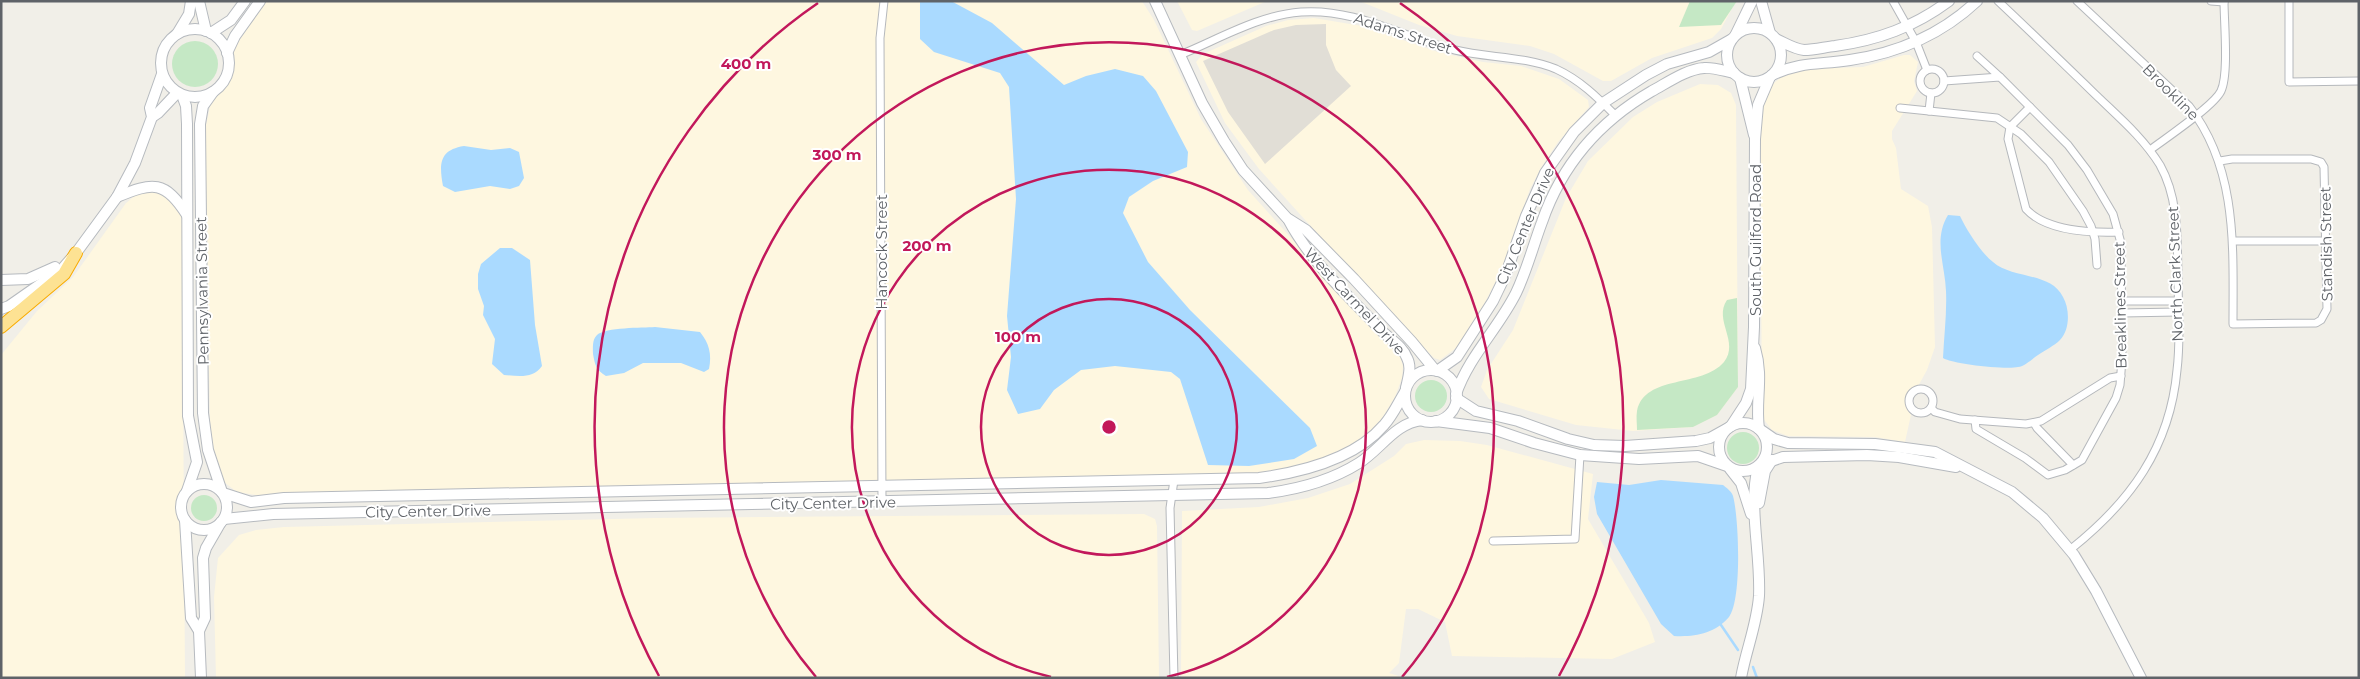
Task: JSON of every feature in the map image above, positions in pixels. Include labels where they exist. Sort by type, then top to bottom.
[{"type":"highway","points":[[1,327],[64,274],[76,253]]},
{"type":"street","points":[[1,309],[9,306],[54,274],[76,253],[117,197],[135,163],[152,117],[150,108],[162,74],[163,52],[168,42],[176,35],[189,14],[191,1]]},
{"type":"street","points":[[199,1],[209,32]]},
{"type":"street","points":[[209,32],[230,20],[245,1]]},
{"type":"street","points":[[162,74],[169,86],[180,94],[198,97],[213,92],[227,74],[227,53],[235,36],[260,1]]},
{"type":"street","name":"Hancock Street","points":[[882,502],[880,38],[884,1]]},
{"type":"street","name":"West Carmel Drive","points":[[1155,1],[1202,103],[1224,141],[1244,170],[1288,218],[1306,230],[1354,279],[1436,371]]},
{"type":"street","points":[[1752,1],[1728,48],[1727,59],[1737,76],[1755,82],[1802,64],[1851,60],[1892,52],[1916,42],[1965,13],[1977,1]]},
{"type":"street","points":[[1761,1],[1773,36],[1780,49],[1780,60],[1771,76]]},
{"type":"street","points":[[1894,1],[1916,42],[1927,70]]},
{"type":"street","points":[[1734,37],[1750,28],[1760,29],[1795,48],[1812,49],[1860,42],[1890,35],[1934,12],[1948,1]]},
{"type":"street","name":"North Clark Street","points":[[1998,1],[2135,132],[2150,150],[2167,180],[2175,207],[2178,369],[2175,390],[2166,424],[2154,452],[2129,494],[2105,520],[2071,549]]},
{"type":"street","name":"Brookline","points":[[2077,1],[2189,106],[2203,124],[2220,161],[2230,204],[2233,241],[2233,324]]},
{"type":"street","points":[[2150,150],[2217,98],[2224,85],[2224,2],[2211,1]]},
{"type":"street","points":[[2289,1],[2289,82],[2359,81]]},
{"type":"street","name":"Adams Street","points":[[1180,55],[1244,27],[1282,15],[1300,12],[1335,12],[1354,16],[1454,50],[1536,62],[1557,70],[1580,83],[1615,115]]},
{"type":"street","points":[[176,35],[190,30],[209,32],[220,40],[227,53]]},
{"type":"street","name":"City Center Drive","points":[[1436,371],[1457,357],[1493,301],[1513,257],[1537,190],[1550,165],[1574,132],[1603,103],[1646,75],[1668,64],[1709,52],[1734,37]]},
{"type":"street","name":"Breaklines Street","points":[[1975,420],[1976,429],[2025,458],[2048,475],[2065,470],[2082,460],[2116,398],[2121,376],[2122,313],[2119,232],[2113,214],[2087,170],[2068,145],[1977,56]]},
{"type":"street","name":"City Center Drive","points":[[1456,396],[1469,363],[1504,314],[1515,294],[1528,265],[1542,220],[1560,182],[1589,140],[1615,115],[1649,93],[1696,69],[1710,68],[1737,76]]},
{"type":"street","points":[[1927,70],[1937,70],[1942,75],[1944,81],[1940,90],[1931,93],[1924,91],[1920,85],[1921,74],[1927,70]]},
{"type":"street","name":"South Guilford Road","points":[[1737,76],[1755,139]]},
{"type":"street","name":"South Guilford Road","points":[[1730,427],[1749,396],[1754,342],[1755,139],[1758,105],[1771,76]]},
{"type":"street","points":[[1944,81],[2000,77]]},
{"type":"street","name":"Pennsylvania Street","points":[[213,92],[204,102],[200,124],[203,413],[208,450],[222,492]]},
{"type":"street","points":[[1929,111],[1931,93]]},
{"type":"street","points":[[152,117],[180,94]]},
{"type":"street","name":"Pennsylvania Street","points":[[180,94],[187,114],[188,416],[196,462],[187,491]]},
{"type":"street","points":[[2030,107],[2010,126],[2008,140],[2026,210],[2032,216],[2078,232],[2119,232]]},
{"type":"street","points":[[1900,108],[1996,118],[2021,134],[2049,162],[2082,211],[2093,233],[2097,265]]},
{"type":"street","name":"Standish Street","points":[[2220,161],[2232,159],[2311,159],[2321,162],[2324,167],[2327,310],[2321,320],[2316,323],[2233,324]]},
{"type":"street","points":[[117,197],[144,186],[155,185],[172,194],[187,216]]},
{"type":"street","name":"West Carmel Drive","points":[[1288,218],[1298,238],[1309,253],[1382,332],[1405,353],[1409,366],[1405,390]]},
{"type":"street","points":[[2233,241],[2326,241]]},
{"type":"street","points":[[1,280],[36,277],[76,253]]},
{"type":"street","points":[[2122,302],[2178,301]]},
{"type":"street","points":[[2122,313],[2178,312]]},
{"type":"street","name":"South Guilford Road","points":[[1754,342],[1760,379],[1757,411],[1760,430]]},
{"type":"street","points":[[1962,468],[1883,456],[1789,456],[1743,472],[1703,456],[1694,455],[1639,459],[1580,455],[1534,444],[1490,428],[1422,420],[1410,411],[1406,404],[1405,390],[1416,375],[1427,370],[1436,371],[1449,378],[1456,396],[1476,411],[1518,421],[1568,439],[1594,445],[1641,446],[1696,442],[1730,427],[1747,423],[1774,439],[1788,443],[1861,443],[1935,452],[1962,468],[1995,482],[2026,503],[2059,534],[2071,549],[2096,591],[2141,678]]},
{"type":"street","points":[[1931,408],[1935,412],[1960,419],[2026,424],[2041,422],[2110,378],[2121,376]]},
{"type":"street","name":"City Center Drive","points":[[222,492],[254,502],[284,498],[1260,478],[1286,474],[1320,464],[1359,446],[1374,435],[1390,417],[1405,390]]},
{"type":"street","points":[[1436,421],[1449,414],[1456,396]]},
{"type":"street","name":"City Center Drive","points":[[222,520],[282,514],[1268,493],[1313,484],[1355,466],[1370,456],[1402,426],[1422,420]]},
{"type":"street","points":[[2034,423],[2073,465]]},
{"type":"street","points":[[1730,427],[1721,436],[1718,448],[1722,460],[1741,483],[1756,527]]},
{"type":"street","points":[[1741,678],[1757,612],[1759,595],[1754,489],[1759,466],[1765,459],[1767,448],[1765,437],[1760,430]]},
{"type":"street","points":[[1493,541],[1575,539],[1580,455]]},
{"type":"street","points":[[1756,512],[1765,471],[1773,460]]},
{"type":"street","points":[[1174,480],[1170,508],[1174,678]]},
{"type":"street","points":[[199,631],[206,618],[203,555],[227,508],[222,492],[212,485],[205,483],[197,484],[187,491],[181,506],[185,520],[191,618],[199,631],[201,678]]},
{"type":"street","points":[[185,520],[193,527],[203,530],[213,528],[222,520]]},
{"type":"shaded area","points":[[266,1],[1142,1],[1154,20],[1201,119],[1248,190],[1382,339],[1399,353],[1403,366],[1402,378],[1395,397],[1373,433],[1327,458],[1260,474],[262,496],[237,492],[224,482],[214,451],[210,422],[205,130],[211,102],[228,83],[232,73],[234,48]]},
{"type":"shaded area","points":[[1177,1],[1267,1],[1197,31],[1192,30]]},
{"type":"shaded area","points":[[1359,1],[1736,1],[1721,29],[1712,38],[1652,58],[1611,81],[1603,81],[1554,54],[1530,46],[1457,36],[1419,25]]},
{"type":"shaded area","points":[[1314,18],[1362,26],[1438,52],[1483,62],[1521,66],[1559,79],[1588,100],[1589,107],[1558,142],[1530,189],[1501,271],[1481,310],[1456,348],[1440,360],[1434,358],[1395,319],[1259,169],[1225,123],[1196,62],[1203,54],[1266,26],[1288,20]]},
{"type":"shaded area","points":[[1326,24],[1326,45],[1336,70],[1351,86],[1265,164],[1228,112],[1203,61],[1274,30],[1296,25]]},
{"type":"shaded area","points":[[1910,55],[1918,62],[1914,81],[1917,91],[1892,131],[1892,139],[1896,148],[1901,189],[1928,206],[1932,227],[1935,347],[1927,370],[1906,408],[1911,415],[1905,442],[1875,437],[1788,436],[1772,430],[1762,417],[1760,114],[1769,87],[1784,75],[1800,69],[1863,67]]},
{"type":"shaded area","points":[[1700,84],[1718,85],[1731,93],[1736,105],[1738,387],[1717,415],[1693,427],[1633,431],[1576,425],[1489,399],[1481,387],[1487,370],[1513,330],[1566,198],[1588,161],[1633,117],[1657,102]]},
{"type":"shaded area","points":[[147,191],[161,193],[174,204],[181,213],[182,224],[185,678],[1,678],[1,355],[37,311],[73,277],[126,203],[137,194]]},
{"type":"shaded area","points":[[1424,440],[1460,441],[1487,445],[1593,474],[1588,519],[1649,623],[1655,642],[1612,659],[1452,656],[1445,622],[1418,609],[1406,609],[1399,663],[1389,673],[1405,678],[1181,678],[1182,511],[1259,507],[1308,498],[1350,484],[1394,456],[1406,444]]},
{"type":"shaded area","points":[[1144,514],[1155,519],[1157,526],[1159,678],[216,678],[214,597],[218,558],[239,535],[256,530],[284,527],[655,518]]},
{"type":"green space","points":[[1690,1],[1737,1],[1721,25],[1679,27]]},
{"type":"green space","points":[[195,41],[208,45],[214,51],[218,64],[214,77],[208,83],[195,87],[182,83],[176,77],[172,64],[176,51],[182,45]]},
{"type":"green space","points":[[1737,298],[1738,387],[1717,415],[1693,427],[1637,430],[1637,411],[1642,399],[1651,391],[1702,375],[1714,370],[1724,362],[1729,347],[1724,323],[1724,308],[1727,300]]},
{"type":"green space","points":[[1431,380],[1442,385],[1447,396],[1442,407],[1431,412],[1420,407],[1415,396],[1420,385]]},
{"type":"green space","points":[[1743,432],[1754,437],[1759,448],[1754,459],[1743,464],[1732,459],[1727,448],[1732,437]]},
{"type":"green space","points":[[204,495],[213,499],[217,508],[213,517],[204,521],[195,517],[191,508],[195,499]]},
{"type":"water","points":[[920,1],[951,1],[992,23],[1064,85],[1086,76],[1115,69],[1143,76],[1156,91],[1188,152],[1187,167],[1153,181],[1129,197],[1123,213],[1148,262],[1190,310],[1310,428],[1317,446],[1294,459],[1249,466],[1208,465],[1180,379],[1171,372],[1115,366],[1081,370],[1054,390],[1040,409],[1018,414],[1007,390],[1011,357],[1007,316],[1016,199],[1009,87],[1000,73],[934,52],[920,39]]},
{"type":"water","points":[[464,146],[491,150],[510,148],[519,152],[524,178],[519,186],[510,189],[490,186],[455,192],[443,186],[441,165],[445,155],[456,148]]},
{"type":"water","points":[[1948,215],[1960,216],[1974,240],[1993,262],[2010,271],[2041,279],[2057,289],[2063,297],[2068,313],[2066,331],[2060,340],[2023,365],[2012,368],[1968,364],[1943,358],[1946,299],[1941,234]]},
{"type":"water","points":[[500,248],[512,248],[530,260],[535,325],[542,366],[530,375],[504,375],[492,364],[495,339],[483,315],[484,306],[478,289],[478,274],[481,264]]},
{"type":"water","points":[[655,327],[700,332],[706,340],[709,349],[709,369],[704,372],[681,363],[643,363],[624,373],[606,376],[598,369],[593,354],[594,341],[597,335],[616,329]]},
{"type":"water","points":[[1661,480],[1723,485],[1733,496],[1737,522],[1738,577],[1733,608],[1729,617],[1723,623],[1711,631],[1697,635],[1674,636],[1661,624],[1597,514],[1594,497],[1597,482],[1629,485]]},
{"type":"waterway","points":[[1721,625],[1738,650]]},
{"type":"waterway","points":[[1753,667],[1757,678]]}]
